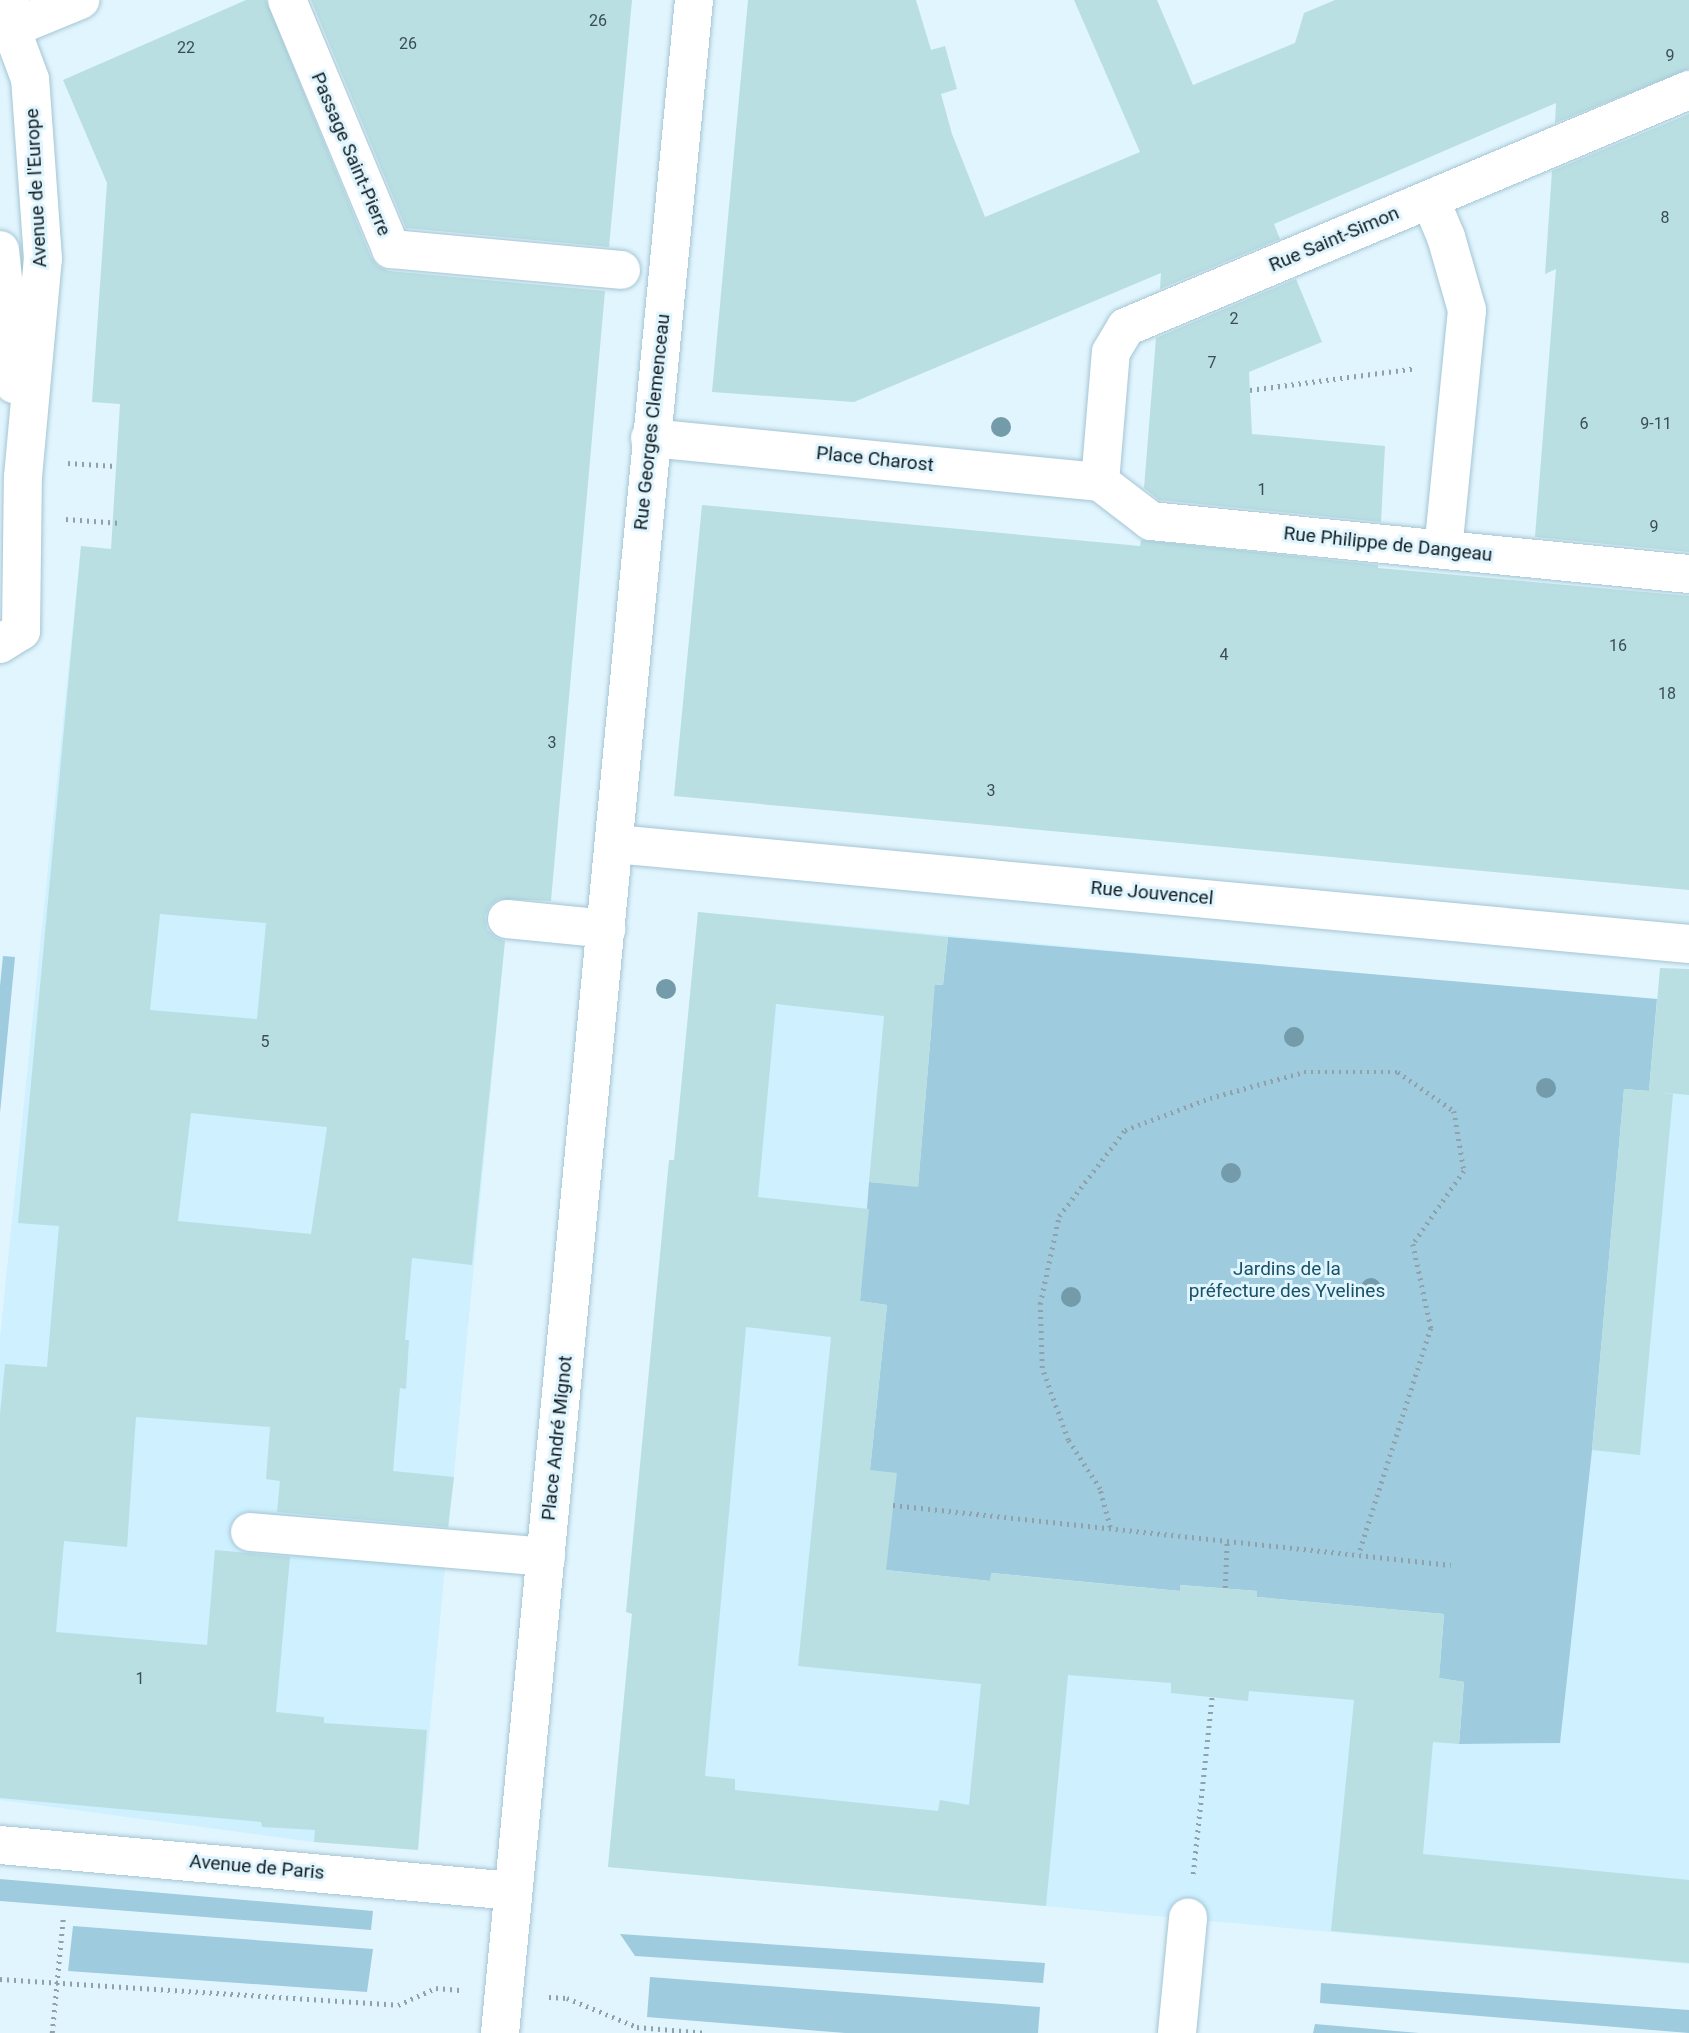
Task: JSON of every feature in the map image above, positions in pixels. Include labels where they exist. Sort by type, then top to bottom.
[{"type":"street","points":[[5,28],[80,0]]},
{"type":"street","name":"Passage Saint-Pierre","points":[[286,0],[391,249],[621,270]]},
{"type":"street","name":"Rue Georges Clemenceau","points":[[615,844],[650,438],[694,0]]},
{"type":"street","name":"Avenue de l'Europe","points":[[0,644],[21,631],[23,477],[43,259],[30,79],[5,28]]},
{"type":"street","name":"Rue Saint-Simon","points":[[1100,482],[1111,352],[1126,327],[1689,90]]},
{"type":"street","points":[[1430,199],[1446,237],[1467,310],[1443,550]]},
{"type":"street","name":"Avenue de l'Europe","points":[[0,250],[23,477]]},
{"type":"street","name":"Place Charost","points":[[650,438],[1100,482]]},
{"type":"street","name":"Rue Philippe de Dangeau","points":[[1100,482],[1151,521],[1689,574]]},
{"type":"street","name":"Place André Mignot","points":[[500,2033],[615,844]]},
{"type":"street","name":"Rue Jouvencel","points":[[615,844],[1689,944]]},
{"type":"street","points":[[507,919],[607,929]]},
{"type":"street","points":[[250,1532],[546,1556]]},
{"type":"street","name":"Avenue de Paris","points":[[0,1845],[513,1891]]},
{"type":"street","points":[[1177,2033],[1188,1918]]},
{"type":"path","points":[[1250,390],[1462,362]]},
{"type":"path","points":[[65,463],[117,466]]},
{"type":"path","points":[[60,519],[121,523]]},
{"type":"path","points":[[1110,1527],[1100,1489],[1068,1440],[1042,1368],[1040,1304],[1059,1216],[1125,1130],[1210,1098],[1304,1072],[1398,1072],[1454,1111],[1464,1171],[1413,1244],[1431,1328],[1359,1553]]},
{"type":"path","points":[[893,1505],[1451,1565]]},
{"type":"path","points":[[1225,1588],[1227,1539]]},
{"type":"path","points":[[1188,1918],[1212,1697]]},
{"type":"path","points":[[52,2033],[63,1919]]},
{"type":"path","points":[[0,1979],[398,2005],[436,1988],[504,1993],[567,1998],[637,2027],[707,2033]]},
{"type":"shaded area","points":[[81,546],[509,898],[418,1850],[314,1842],[0,1800],[0,1338]]},
{"type":"shaded area","points":[[698,912],[1689,1004],[1689,1964],[608,1867]]},
{"type":"green space","name":"Jardins de la préfecture des Yvelines","points":[[948,937],[1657,999],[1649,1091],[1624,1089],[1592,1450],[1560,1743],[1459,1744],[1464,1682],[1439,1678],[1444,1614],[1257,1597],[1257,1591],[1181,1585],[1180,1591],[992,1573],[990,1581],[886,1570],[870,1470],[887,1305],[860,1301],[869,1182],[918,1186],[932,1020],[894,981],[943,985]]},
{"type":"green space","points":[[3,956],[15,957],[0,1113],[0,986]]},
{"type":"green space","points":[[0,1879],[373,1911],[371,1930],[0,1901]]},
{"type":"green space","points":[[73,1926],[373,1949],[367,1992],[68,1971]]},
{"type":"green space","points":[[620,1934],[1045,1963],[1043,1983],[635,1956]]},
{"type":"green space","points":[[650,1977],[1040,2007],[1038,2033],[845,2033],[647,2017]]},
{"type":"green space","points":[[1321,1983],[1689,2010],[1689,2033],[1320,2003]]},
{"type":"green space","points":[[1315,2024],[1419,2033],[1313,2033]]},
{"type":"building","points":[[246,0],[266,0],[371,257],[378,266],[389,271],[605,291],[551,901],[499,899],[490,906],[485,916],[487,929],[495,937],[505,941],[472,1265],[412,1258],[405,1340],[409,1340],[406,1389],[400,1388],[393,1471],[454,1477],[448,1527],[277,1512],[280,1481],[266,1479],[270,1427],[136,1417],[127,1547],[64,1541],[56,1632],[207,1645],[215,1550],[290,1557],[276,1712],[324,1717],[324,1723],[427,1730],[418,1850],[314,1842],[315,1830],[262,1827],[261,1822],[0,1798],[0,1414],[5,1364],[47,1367],[59,1226],[18,1223],[81,546],[111,549],[120,404],[92,402],[107,183],[63,80]],"holes":[[[160,914],[266,923],[257,1019],[150,1010]],[[191,1113],[327,1127],[311,1234],[178,1221]]]},
{"type":"building","points":[[311,0],[632,0],[609,247],[406,228]]},
{"type":"building","points":[[748,0],[916,0],[931,50],[945,46],[957,89],[941,94],[952,134],[985,217],[1140,152],[1074,0],[1157,0],[1193,85],[1295,43],[1304,13],[1335,0],[1689,0],[1689,69],[1555,123],[1556,103],[1274,224],[1280,239],[1160,289],[1161,273],[854,402],[712,392]]},
{"type":"building","points":[[1689,114],[1689,552],[1535,537],[1556,269],[1545,274],[1552,171]]},
{"type":"building","points":[[1296,279],[1322,342],[1249,372],[1252,434],[1385,446],[1381,522],[1159,500],[1144,488],[1156,338]]},
{"type":"building","points":[[702,505],[1140,546],[1141,540],[1378,565],[1378,568],[1689,596],[1689,890],[674,796]]},
{"type":"building","points":[[698,912],[948,937],[943,985],[935,984],[918,1187],[869,1182],[884,1016],[776,1004],[758,1197],[869,1209],[860,1301],[887,1305],[870,1470],[897,1473],[886,1570],[990,1581],[991,1573],[1180,1591],[1180,1585],[1257,1591],[1257,1597],[1444,1614],[1439,1678],[1464,1682],[1459,1744],[1433,1742],[1423,1854],[1689,1880],[1689,1963],[1331,1931],[1354,1700],[1249,1691],[1248,1701],[1171,1693],[1171,1683],[1068,1675],[1046,1906],[608,1867],[632,1614],[626,1612],[669,1160],[674,1160]],"holes":[[[746,1327],[831,1337],[798,1666],[981,1684],[969,1805],[940,1800],[938,1811],[735,1790],[735,1779],[705,1776]]]},
{"type":"building","points":[[1660,968],[1689,969],[1689,1095],[1657,1092],[1673,1094],[1640,1455],[1592,1450],[1624,1089],[1649,1091]]}]
